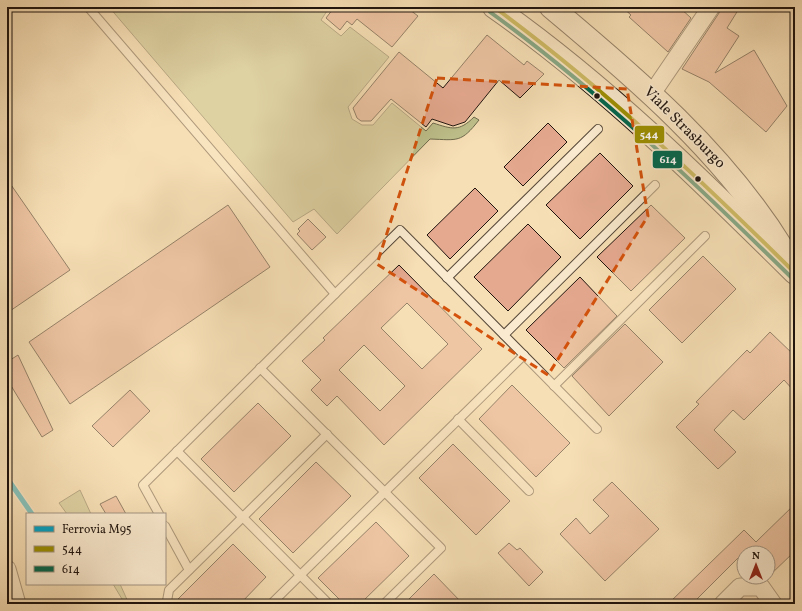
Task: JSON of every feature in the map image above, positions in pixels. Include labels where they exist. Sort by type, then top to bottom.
[{"type":"street","name":"Viale Strasburgo","points":[[494,7],[564,60],[690,170],[795,273]]},
{"type":"street","name":"Viale Strasburgo","points":[[551,7],[651,95],[731,175],[754,204],[795,268]]},
{"type":"street","points":[[651,95],[711,7]]},
{"type":"street","points":[[666,149],[673,151],[684,146],[688,135],[685,128]]},
{"type":"street","points":[[7,569],[17,604]]},
{"type":"street","points":[[722,604],[740,587],[761,587],[773,604]]},
{"type":"lane","points":[[88,7],[335,294]]},
{"type":"lane","points":[[447,278],[598,129]]},
{"type":"lane","points":[[504,335],[655,186]]},
{"type":"lane","points":[[158,513],[143,485],[400,230],[597,429]]},
{"type":"lane","points":[[554,386],[705,236]]},
{"type":"lane","points":[[271,604],[524,355]]},
{"type":"lane","points":[[260,368],[440,548],[384,604]]},
{"type":"lane","points":[[458,419],[529,492]]},
{"type":"lane","points":[[170,604],[167,601],[169,590],[327,434]]},
{"type":"lane","points":[[177,451],[329,604]]},
{"type":"lane","points":[[166,528],[189,570]]},
{"type":"highlighted area","points":[[437,78],[627,89],[648,216],[548,375],[377,264]]},
{"type":"green space","points":[[109,7],[262,7],[267,11],[271,7],[322,7],[327,11],[321,20],[341,36],[350,27],[389,57],[348,107],[352,119],[362,125],[373,125],[392,103],[426,131],[433,123],[445,127],[455,128],[464,125],[474,117],[479,120],[468,133],[458,138],[447,140],[430,139],[337,234],[314,209],[293,222]]},
{"type":"green space","points":[[80,490],[91,513],[66,513],[59,503]]},
{"type":"green space","points":[[114,585],[120,585],[129,604],[125,604]]},
{"type":"building","points":[[330,7],[406,7],[418,16],[392,47],[357,19],[352,25],[347,21],[340,30],[326,18],[333,9]]},
{"type":"building","points":[[622,7],[679,7],[691,18],[668,52],[629,17],[631,15]]},
{"type":"building","points":[[721,7],[740,7],[727,28],[739,36],[715,73],[754,50],[787,106],[766,132],[709,82],[682,69],[719,13]]},
{"type":"building","points":[[487,35],[524,65],[527,61],[544,74],[520,98],[499,80],[465,122],[453,126],[432,119],[426,127],[391,99],[371,121],[361,121],[357,118],[353,108],[399,52],[443,88]]},
{"type":"building","points":[[548,123],[567,142],[523,186],[504,167]]},
{"type":"building","points":[[600,153],[633,186],[580,239],[546,205]]},
{"type":"building","points":[[7,179],[70,270],[7,313]]},
{"type":"building","points":[[475,188],[498,211],[450,259],[427,235]]},
{"type":"building","points":[[228,205],[270,267],[70,404],[29,342]]},
{"type":"building","points":[[651,205],[685,238],[631,291],[597,257]]},
{"type":"building","points":[[308,219],[326,237],[312,250],[297,234],[300,231],[298,229]]},
{"type":"building","points":[[528,224],[561,257],[508,311],[474,277]]},
{"type":"building","points":[[703,256],[736,289],[682,343],[649,310]]},
{"type":"building","points":[[399,265],[482,349],[384,445],[337,396],[327,406],[311,390],[321,380],[302,361],[325,340],[323,338]],"holes":[[[407,303],[448,344],[422,369],[381,328]],[[364,345],[405,386],[380,411],[339,370]]]},
{"type":"building","points":[[580,277],[617,316],[564,368],[526,330]]},
{"type":"building","points":[[625,324],[663,362],[609,416],[572,376]]},
{"type":"building","points":[[770,332],[795,356],[795,392],[784,380],[744,420],[733,410],[714,430],[736,452],[718,469],[676,427],[699,404],[696,402],[747,350],[750,353]]},
{"type":"building","points":[[18,355],[53,430],[42,437],[7,379],[7,362]]},
{"type":"building","points":[[512,385],[570,443],[536,477],[479,419]]},
{"type":"building","points":[[130,390],[150,411],[113,447],[92,426]]},
{"type":"building","points":[[258,403],[291,436],[234,492],[201,459]]},
{"type":"building","points":[[453,444],[510,501],[476,535],[419,478]]},
{"type":"building","points":[[316,462],[351,496],[293,553],[259,519]]},
{"type":"building","points":[[612,482],[659,529],[605,581],[560,534],[576,518],[590,534],[609,516],[593,500]]},
{"type":"building","points":[[116,496],[125,513],[105,513],[100,504]]},
{"type":"building","points":[[795,504],[795,551],[776,569],[776,545],[736,545],[736,560],[692,604],[668,604],[744,530],[756,542]]},
{"type":"building","points":[[376,522],[409,556],[360,604],[344,604],[318,578]]},
{"type":"building","points":[[509,543],[517,550],[520,548],[543,572],[529,586],[498,553]]},
{"type":"building","points":[[233,544],[266,577],[240,604],[175,604],[175,602]]},
{"type":"building","points":[[434,574],[463,604],[404,604]]},
{"type":"rail line","name":"M95","points":[[7,478],[31,513]]},
{"type":"transit line","name":"544","points":[[494,7],[574,69],[612,101],[686,168],[795,273]]},
{"type":"transit line","name":"614","points":[[490,12],[530,42],[608,106],[719,207],[791,277]]}]
